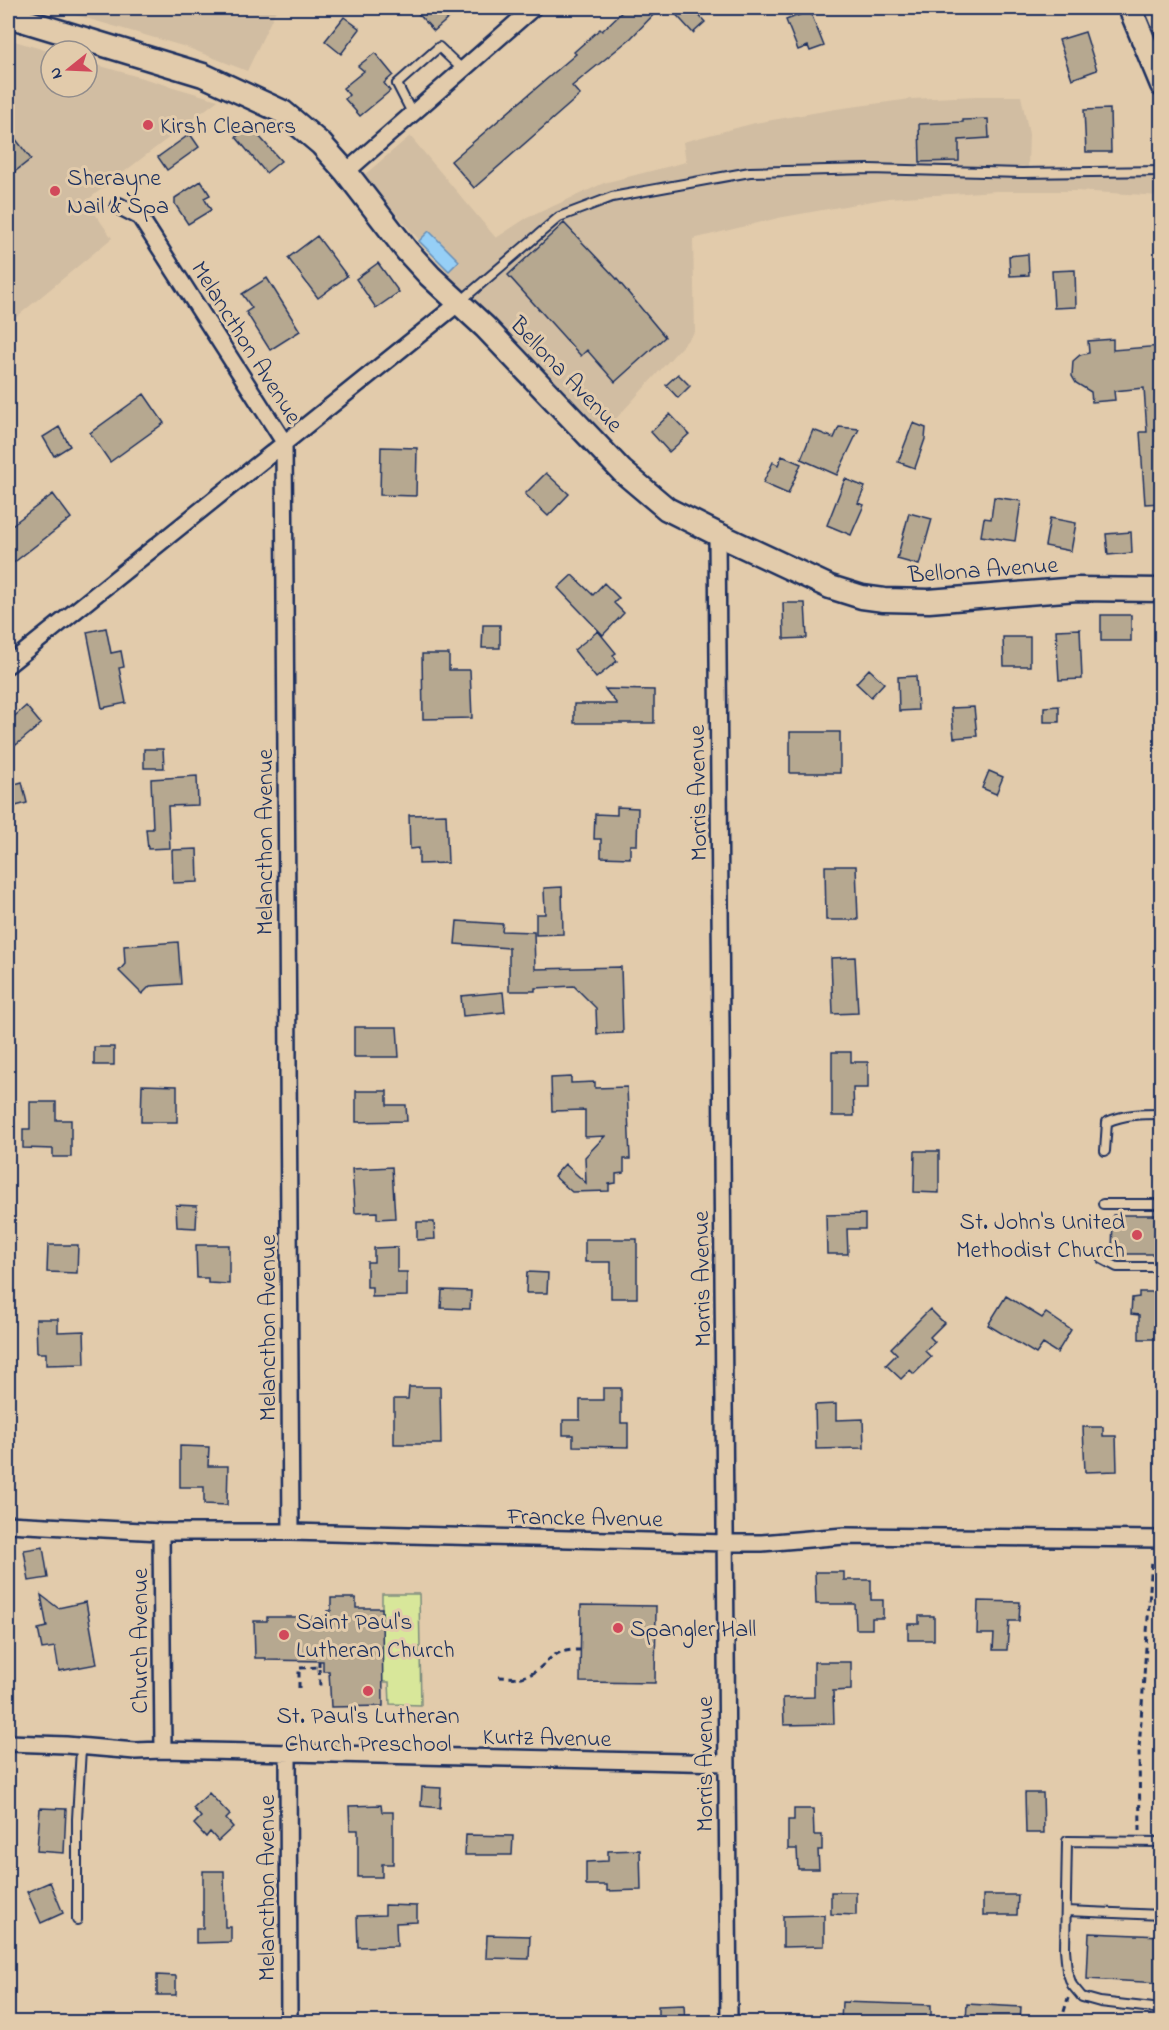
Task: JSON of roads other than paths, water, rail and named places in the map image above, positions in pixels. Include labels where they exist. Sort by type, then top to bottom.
[{"type":"street","points":[[346,172],[533,8]]},
{"type":"street","points":[[1130,8],[1161,85]]},
{"type":"street","name":"Bellona Avenue","points":[[8,12],[12,17],[203,75],[283,112],[321,144],[346,172],[407,251],[430,276],[460,302],[644,491],[667,509],[830,587],[862,597],[929,601],[1077,590],[1161,590]]},
{"type":"street","name":"Melancthon Avenue","points":[[119,206],[140,217],[285,442],[291,1533]]},
{"type":"street","points":[[8,665],[460,302]]},
{"type":"street","name":"Morris Avenue","points":[[717,534],[729,2022]]},
{"type":"street","name":"Francke Avenue","points":[[8,1524],[161,1532],[726,1543],[762,1543],[844,1536],[1161,1539]]},
{"type":"street","name":"Church Avenue","points":[[161,1532],[162,1750]]},
{"type":"street","name":"Kurtz Avenue","points":[[8,1743],[135,1751],[726,1763]]},
{"type":"street","name":"Melancthon Avenue","points":[[288,1753],[289,2022]]},
{"type":"lane","points":[[412,113],[397,84],[439,47],[462,69]]},
{"type":"lane","points":[[460,302],[560,217],[612,197],[750,172],[869,169],[1022,173],[1161,171]]},
{"type":"lane","points":[[1105,1151],[1107,1122],[1118,1117],[1137,1114],[1161,1114]]},
{"type":"lane","points":[[1103,1204],[1161,1204]]},
{"type":"lane","points":[[1102,1259],[1118,1267],[1161,1268]]},
{"type":"lane","points":[[77,1920],[77,1819],[81,1748]]},
{"type":"lane","points":[[1161,1842],[1067,1840],[1066,1911],[1067,1971],[1072,1985],[1082,1997],[1100,2002],[1161,2009]]},
{"type":"lane","points":[[1066,1911],[1161,1916]]},
{"type":"water","points":[[429,231],[459,261],[449,271],[419,241]]},
{"type":"place","name":"Kirsh Cleaners","points":[[148,125]]},
{"type":"place","name":"Sherayne Nail & Spa","points":[[55,191]]},
{"type":"place","name":"St. John's United Methodist Church","points":[[1137,1235]]},
{"type":"place","name":"Spangler Hall","points":[[618,1628]]},
{"type":"place","name":"Saint Paul's Lutheran Church","points":[[284,1635]]},
{"type":"place","name":"St. Paul's Lutheran Church Preschool","points":[[368,1691]]}]
